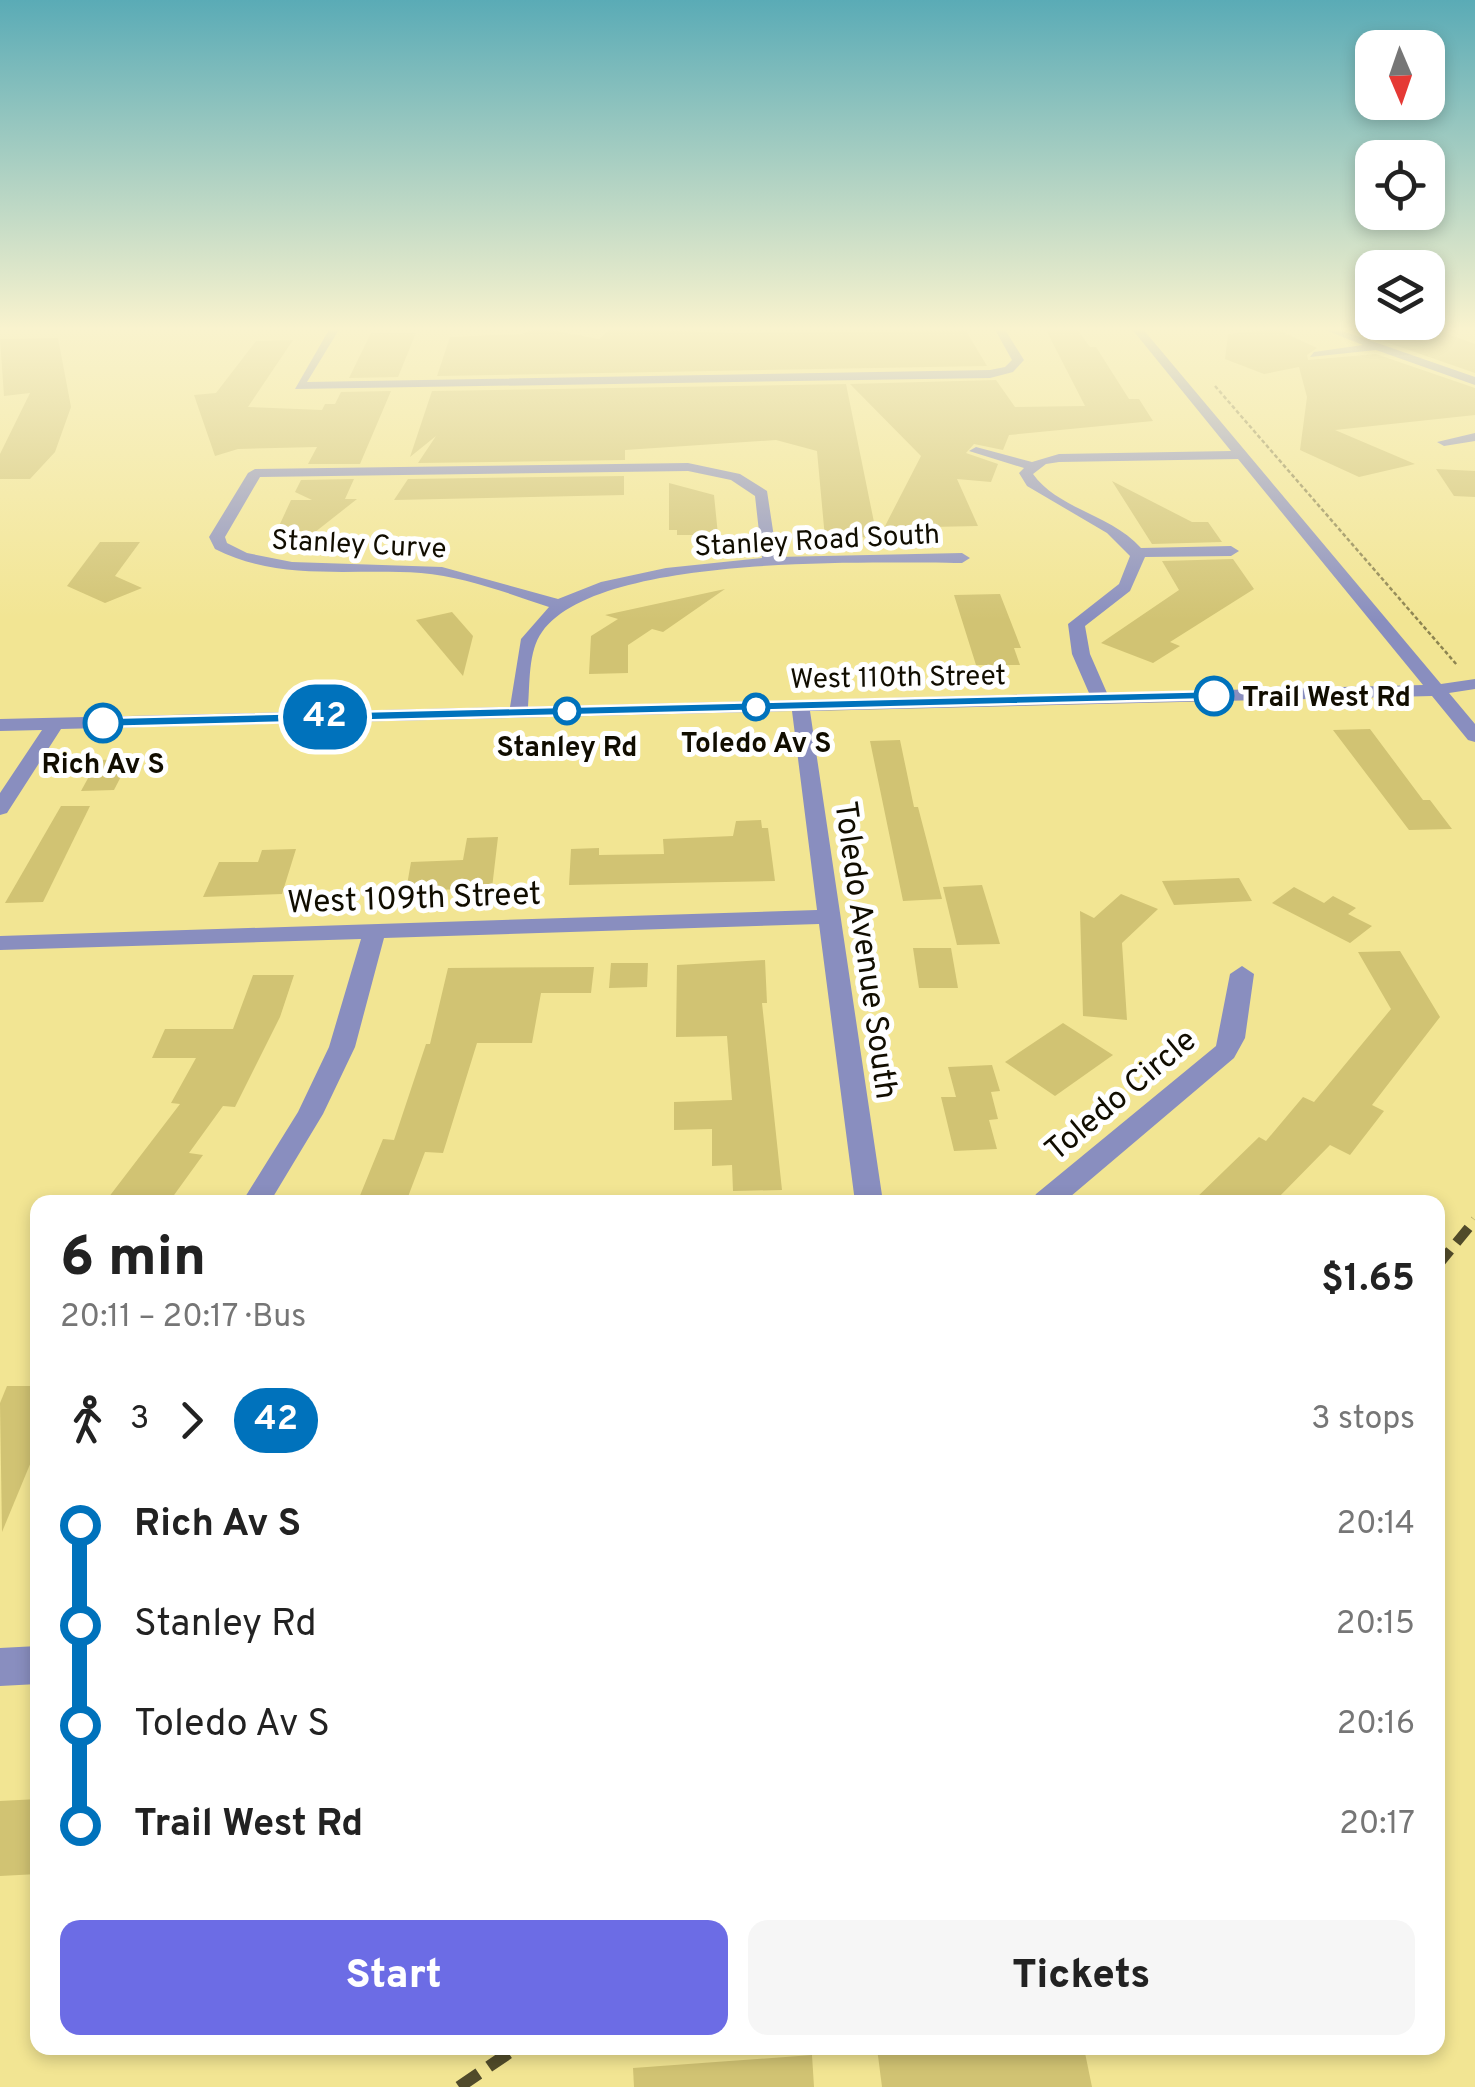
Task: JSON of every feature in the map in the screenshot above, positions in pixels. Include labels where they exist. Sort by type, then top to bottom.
[{"type":"street","points":[[1218,425],[1475,736]]},
{"type":"street","points":[[1444,442],[1475,437]]},
{"type":"street","points":[[976,451],[1032,466],[1059,458],[1244,456]]},
{"type":"street","points":[[1032,466],[1026,473],[1036,488],[1113,528],[1136,553],[1138,570],[1130,584],[1076,624],[1082,654],[1100,698]]},
{"type":"street","name":"Stanley Curve","points":[[560,605],[463,575],[428,569],[250,561],[220,546],[217,536],[255,473],[688,467],[735,477],[762,494],[770,562]]},
{"type":"street","points":[[1136,553],[1231,551]]},
{"type":"street","name":"Stanley Road South","points":[[560,605],[588,593],[694,568],[770,562],[962,558]]},
{"type":"street","points":[[518,712],[533,630],[560,605]]},
{"type":"street","name":"West 110th Street","points":[[0,725],[1436,690],[1475,684]]},
{"type":"street","name":"Toledo Avenue South","points":[[800,706],[868,1195]]},
{"type":"street","points":[[0,809],[55,724]]},
{"type":"street","name":"West 109th Street","points":[[0,943],[830,917]]},
{"type":"street","points":[[260,1195],[310,1114],[342,1048],[374,931]]},
{"type":"street","name":"Toledo Circle","points":[[1054,1195],[1225,1052],[1233,1038],[1242,974]]},
{"type":"street","points":[[0,1667],[30,1666]]},
{"type":"path","points":[[1249,425],[1475,684]]},
{"type":"building","points":[[14,425],[64,425],[55,452],[30,479],[0,479],[0,454]]},
{"type":"building","points":[[204,425],[376,425],[360,464],[308,464],[317,447],[238,449],[215,456]]},
{"type":"building","points":[[421,425],[854,425],[877,537],[825,538],[817,451],[776,440],[625,450],[625,460],[418,463],[436,436],[410,457]]},
{"type":"building","points":[[891,425],[1108,425],[1009,435],[1003,450],[974,444],[966,453],[998,464],[991,482],[957,479],[978,526],[884,528],[921,456]]},
{"type":"building","points":[[1303,425],[1378,425],[1335,430],[1415,464],[1359,477],[1300,450]]},
{"type":"building","points":[[1436,469],[1475,471],[1475,497],[1454,496]]},
{"type":"building","points":[[624,476],[624,495],[394,500],[408,479]]},
{"type":"building","points":[[354,479],[345,499],[357,499],[305,540],[274,537],[291,500],[312,500],[295,492],[301,480]]},
{"type":"building","points":[[1112,481],[1192,522],[1208,522],[1222,542],[1152,544]]},
{"type":"building","points":[[669,483],[714,495],[718,535],[677,535],[677,530],[669,530]]},
{"type":"building","points":[[100,542],[140,542],[115,576],[142,588],[105,603],[67,586]]},
{"type":"building","points":[[1233,559],[1254,589],[1170,642],[1180,646],[1153,663],[1101,643],[1179,590],[1162,561]]},
{"type":"building","points":[[725,589],[663,632],[652,629],[628,645],[628,673],[589,674],[591,636],[618,619],[605,615]]},
{"type":"building","points":[[1000,594],[1021,648],[1014,648],[1020,665],[976,665],[954,595]]},
{"type":"building","points":[[452,612],[473,636],[463,676],[416,620]]},
{"type":"building","points":[[1370,729],[1423,800],[1430,800],[1452,829],[1409,830],[1333,730]]},
{"type":"building","points":[[900,740],[914,807],[918,807],[942,899],[903,901],[870,741]]},
{"type":"building","points":[[130,759],[114,790],[81,791],[98,760]]},
{"type":"building","points":[[61,806],[90,806],[43,902],[5,903]]},
{"type":"building","points":[[761,820],[762,828],[768,828],[775,881],[569,885],[571,849],[599,848],[599,855],[664,854],[663,839],[733,836],[736,821]]},
{"type":"building","points":[[498,837],[492,888],[406,891],[411,862],[463,860],[467,838]]},
{"type":"building","points":[[296,849],[282,894],[203,897],[219,862],[258,862],[262,850]]},
{"type":"building","points":[[1239,878],[1252,901],[1174,905],[1162,881]]},
{"type":"building","points":[[982,885],[1000,944],[957,945],[943,887]]},
{"type":"building","points":[[1294,887],[1324,903],[1333,896],[1356,908],[1348,914],[1372,926],[1350,943],[1272,903]]},
{"type":"building","points":[[1121,894],[1158,909],[1122,943],[1127,1020],[1083,1016],[1080,911],[1094,918]]},
{"type":"building","points":[[913,948],[951,948],[958,988],[919,988]]},
{"type":"building","points":[[1400,951],[1440,1017],[1372,1105],[1384,1111],[1350,1155],[1330,1145],[1281,1195],[1199,1195],[1259,1137],[1266,1141],[1303,1097],[1314,1102],[1391,1009],[1358,952]]},
{"type":"building","points":[[765,960],[767,1003],[762,1003],[782,1190],[733,1191],[732,1165],[712,1166],[712,1129],[674,1130],[674,1102],[732,1100],[727,1036],[676,1037],[677,965]]},
{"type":"building","points":[[611,963],[648,963],[647,987],[609,988]]},
{"type":"building","points":[[594,967],[591,993],[541,993],[532,1043],[477,1043],[443,1153],[425,1152],[409,1195],[360,1195],[383,1139],[394,1140],[426,1044],[430,1044],[448,968]]},
{"type":"building","points":[[253,975],[294,975],[280,1017],[235,1107],[223,1106],[189,1153],[203,1155],[174,1195],[110,1195],[180,1104],[171,1103],[196,1058],[152,1058],[165,1029],[233,1029]]},
{"type":"building","points":[[1063,1023],[1113,1055],[1055,1096],[1005,1062]]},
{"type":"building","points":[[992,1065],[1000,1091],[991,1092],[998,1119],[989,1120],[997,1149],[954,1151],[941,1097],[956,1097],[948,1067]]},
{"type":"building","points":[[7,1386],[30,1386],[30,1464],[2,1532],[0,1403]]},
{"type":"building","points":[[30,1799],[30,1874],[0,1876],[0,1801]]},
{"type":"building","points":[[812,2055],[814,2087],[634,2087],[633,2068]]},
{"type":"building","points":[[878,2055],[1085,2055],[1092,2087],[882,2087]]},
{"type":"railway","points":[[1445,1256],[1475,1220]]},
{"type":"railway","points":[[459,2087],[506,2055]]},
{"type":"bus line","name":"42","points":[[103,723],[1214,696]]},
{"type":"place","name":"Trail West Rd","points":[[1214,696]]},
{"type":"place","name":"Toledo Av S","points":[[756,707]]},
{"type":"place","name":"Stanley Rd","points":[[567,711]]},
{"type":"place","name":"Rich Av S","points":[[103,723]]}]
